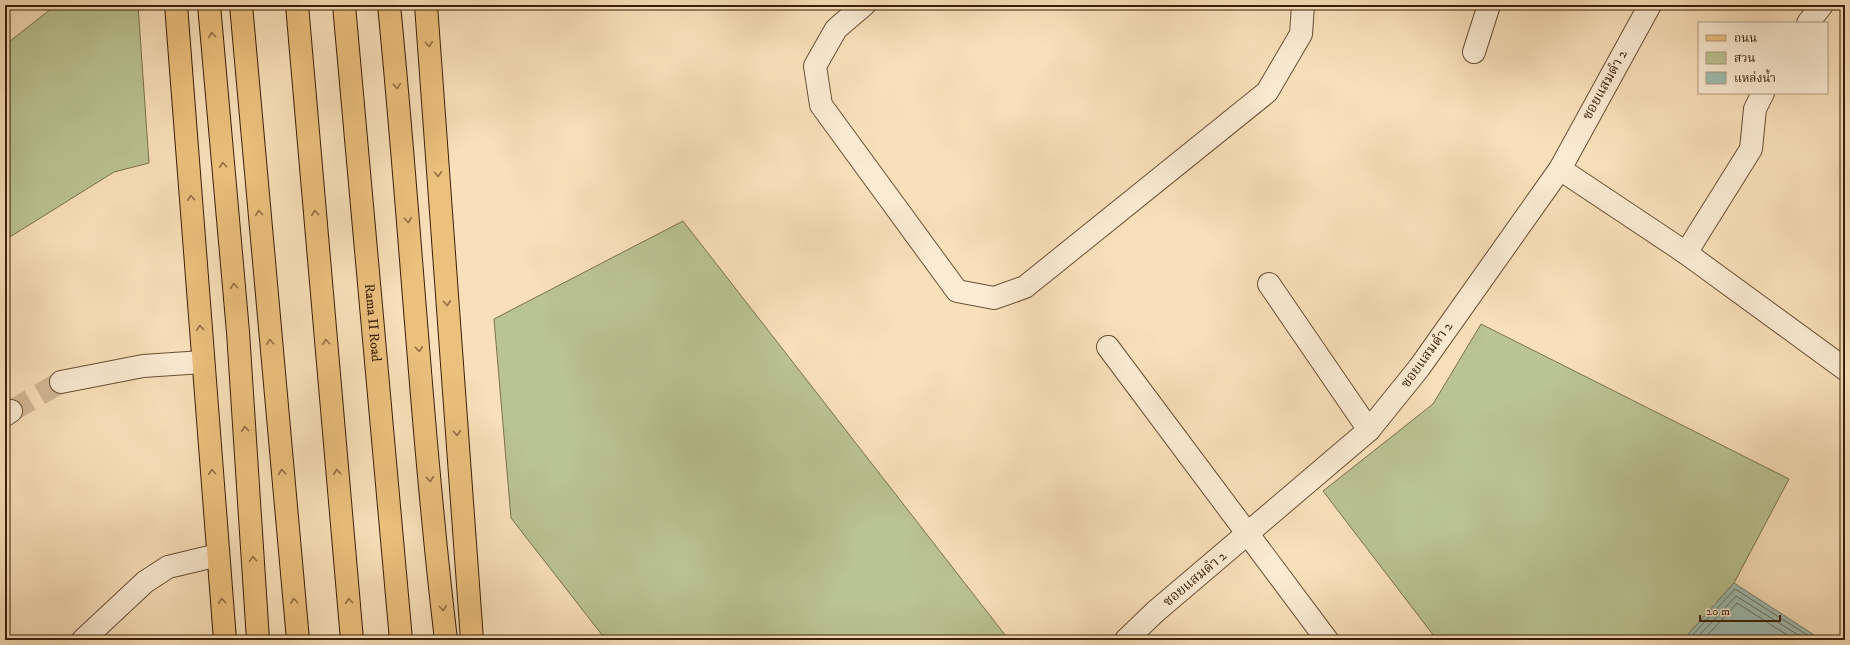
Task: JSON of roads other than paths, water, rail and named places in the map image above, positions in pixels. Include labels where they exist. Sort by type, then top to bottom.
[{"type":"main road","points":[[176,5],[218,555],[226,640]]},
{"type":"main road","points":[[209,5],[238,339],[258,640]]},
{"type":"main road","points":[[241,5],[298,640]]},
{"type":"main road","points":[[297,5],[352,640]]},
{"type":"main road","name":"Rama II Road","points":[[344,5],[401,640]]},
{"type":"main road","points":[[355,5],[410,640]]},
{"type":"main road","points":[[388,5],[399,111],[436,556],[446,640]]},
{"type":"main road","points":[[426,5],[472,640]]},
{"type":"street","points":[[864,5],[836,29],[815,66],[821,105],[957,291],[994,298],[1025,287],[1268,92],[1301,34],[1303,5]]},
{"type":"street","points":[[1474,52],[1489,5]]},
{"type":"street","name":"ซอยแสมดำ 2","points":[[1126,640],[1155,612],[1249,534],[1369,430],[1419,368],[1560,168],[1650,5]]},
{"type":"street","points":[[1809,22],[1822,5]]},
{"type":"street","points":[[1686,253],[1751,149],[1755,109],[1762,94]]},
{"type":"street","points":[[1560,168],[1686,253],[1845,369]]},
{"type":"street","points":[[1269,284],[1369,430]]},
{"type":"street","points":[[1108,347],[1327,640]]},
{"type":"street","points":[[61,382],[143,366],[203,362]]},
{"type":"street","points":[[83,640],[145,582],[168,567],[218,555]]},
{"type":"water","points":[[1734,583],[1822,640],[1683,640]]},
{"type":"tunnel","points":[[11,411],[61,382]]}]
